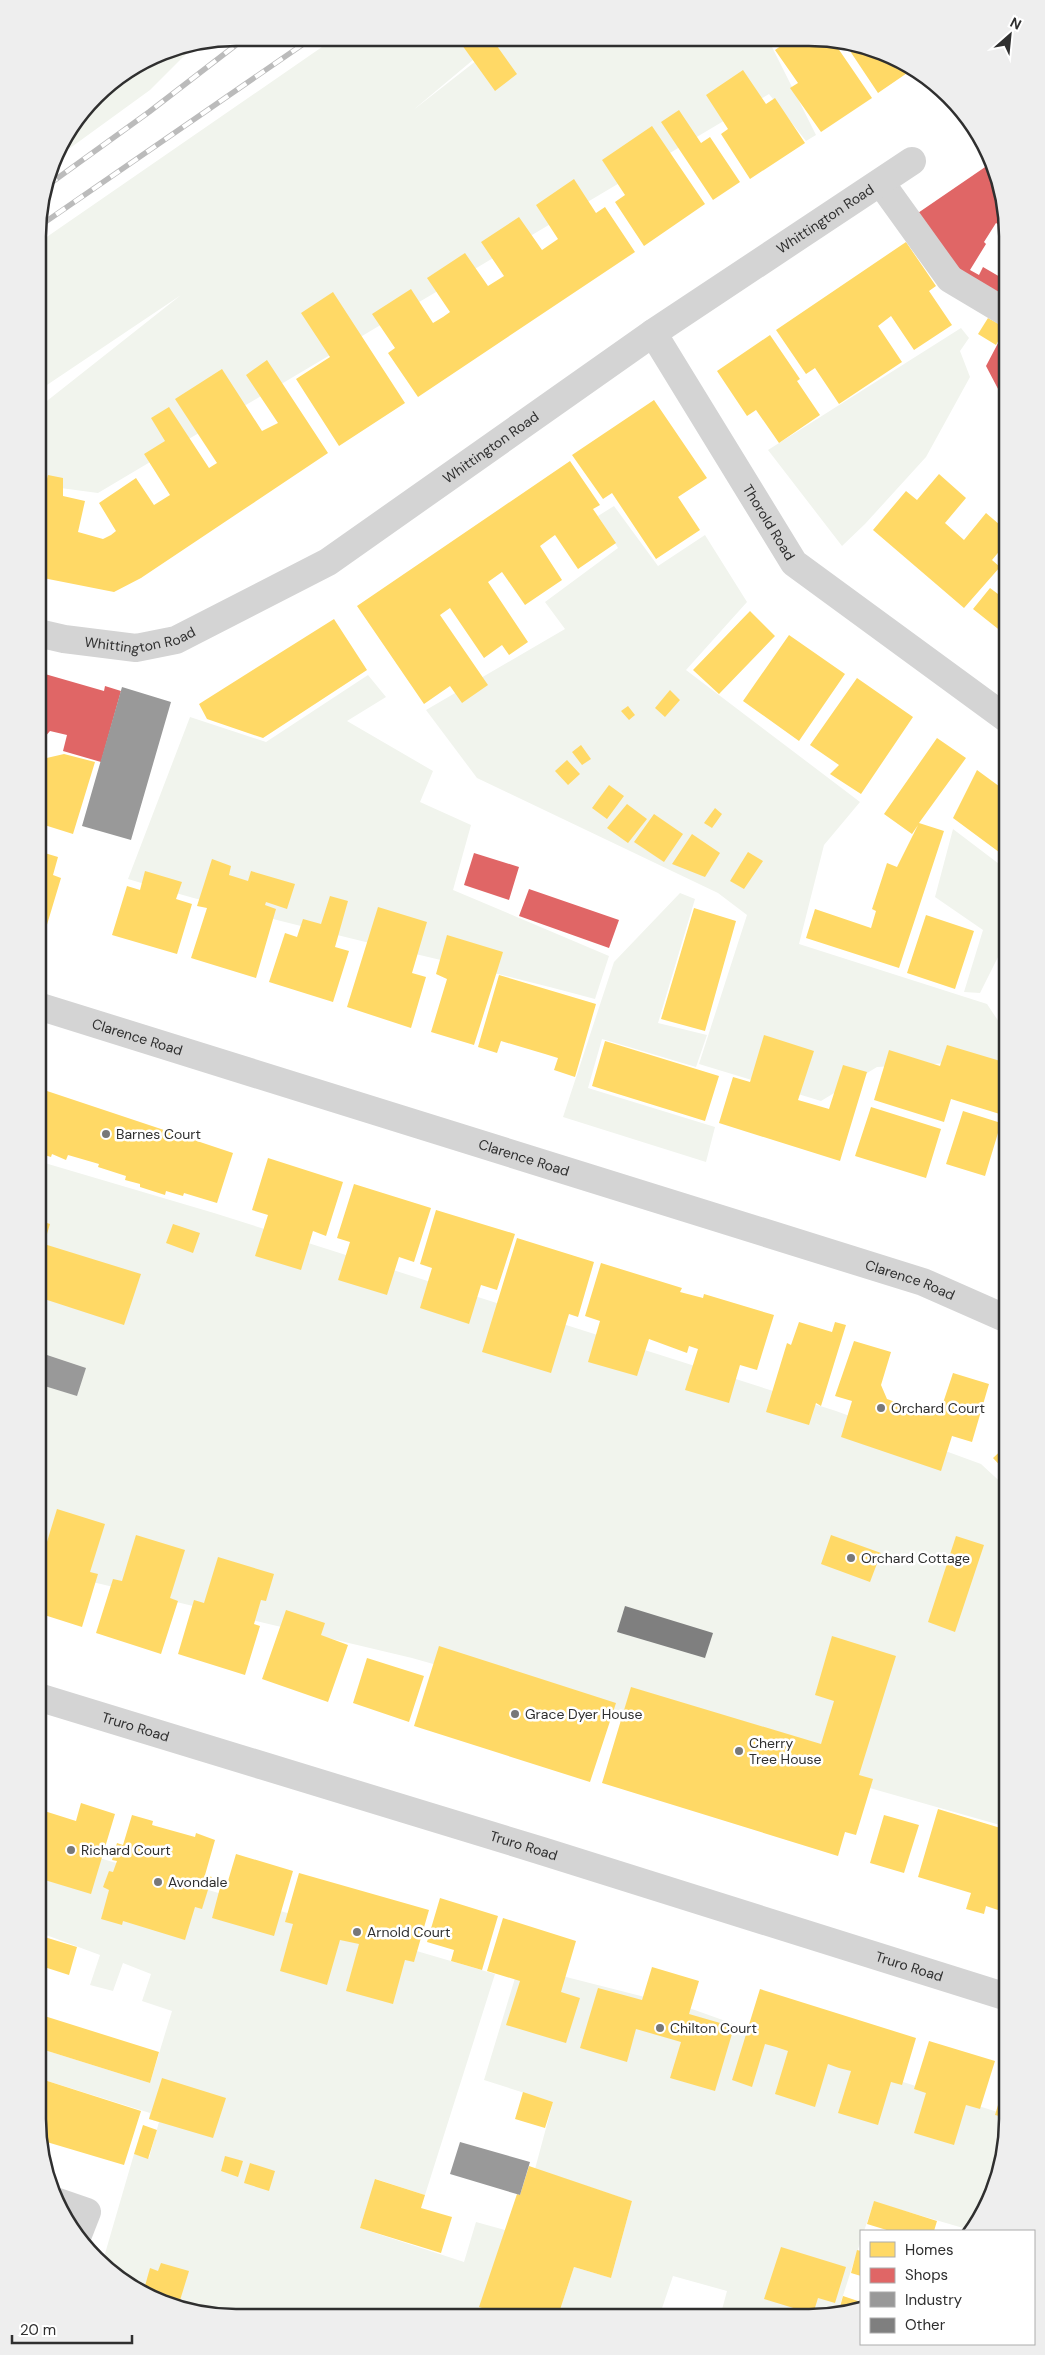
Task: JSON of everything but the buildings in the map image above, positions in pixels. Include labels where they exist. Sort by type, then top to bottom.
[{"type":"street","name":"Whittington Road","points":[[46,635],[64,639],[136,648],[176,640],[328,562],[653,333],[912,162]]},
{"type":"street","points":[[881,183],[950,279],[999,308]]},
{"type":"street","name":"Thorold Road","points":[[653,333],[794,563],[999,713]]},
{"type":"street","name":"Clarence Road","points":[[46,1008],[923,1282],[999,1315]]},
{"type":"street","name":"Truro Road","points":[[46,1699],[552,1854],[999,1994]]},
{"type":"street","points":[[67,2205],[87,2212],[81,2228]]},
{"type":"shaded area","points":[[323,46],[490,46],[412,111],[495,46],[772,46],[816,135],[806,141],[769,94],[98,493],[46,486],[46,402],[181,295],[46,386],[46,237]]},
{"type":"shaded area","points":[[187,53],[150,90],[67,150],[78,131],[111,94],[131,78],[152,66]]},
{"type":"shaded area","points":[[961,328],[969,338],[960,351],[970,377],[926,457],[865,524],[842,546],[768,450]]},
{"type":"shaded area","points":[[614,506],[658,566],[705,535],[747,602],[686,670],[860,802],[824,845],[799,944],[987,1004],[999,1022],[999,1060],[877,1067],[821,1101],[699,1064],[747,915],[718,893],[477,778],[426,710],[565,629],[545,602],[618,548],[598,516]]},
{"type":"shaded area","points":[[368,675],[386,697],[347,721],[433,771],[420,802],[471,825],[453,890],[609,956],[595,999],[244,912],[128,879],[190,717],[266,742]]},
{"type":"shaded area","points":[[953,829],[999,864],[999,955],[980,993],[964,992],[983,930],[935,897]]},
{"type":"shaded area","points":[[680,893],[695,899],[658,1023],[707,1035],[696,1067],[602,1039],[588,1088],[715,1127],[706,1162],[563,1117],[614,962]]},
{"type":"shaded area","points":[[46,1163],[214,1213],[836,1411],[981,1464],[999,1481],[999,1825],[412,1658],[46,1571]]},
{"type":"shaded area","points":[[46,1842],[495,1974],[425,2195],[376,2179],[360,2228],[464,2262],[476,2222],[505,2230],[505,2309],[237,2309],[212,2307],[176,2299],[152,2289],[131,2277],[111,2261],[105,2255],[134,2154],[149,2158],[159,2122],[149,2119],[150,2113],[46,2080],[46,2050],[150,2083],[172,2011],[142,2001],[151,1974],[123,1963],[113,1991],[90,1985],[100,1955],[46,1935]]},
{"type":"shaded area","points":[[519,1965],[692,2009],[837,2061],[999,2112],[997,2143],[989,2179],[979,2203],[964,2228],[874,2202],[864,2230],[860,2230],[860,2243],[840,2306],[808,2309],[722,2309],[727,2291],[673,2276],[662,2309],[560,2309],[574,2267],[611,2278],[632,2201],[535,2169],[553,2102],[484,2080]]},
{"type":"railway","points":[[55,180],[149,112],[234,46]]},
{"type":"railway","points":[[47,221],[300,46]]},
{"type":"place","name":"Barnes Court","points":[[106,1134]]},
{"type":"place","name":"Orchard Court","points":[[881,1408]]},
{"type":"place","name":"Orchard Cottage","points":[[851,1558]]},
{"type":"place","name":"Grace Dyer House","points":[[515,1714]]},
{"type":"place","name":"Cherry Tree House","points":[[739,1751]]},
{"type":"place","name":"Richard Court","points":[[71,1850]]},
{"type":"place","name":"Avondale","points":[[158,1882]]},
{"type":"place","name":"Arnold Court","points":[[357,1932]]},
{"type":"place","name":"Chilton Court","points":[[660,2028]]}]
